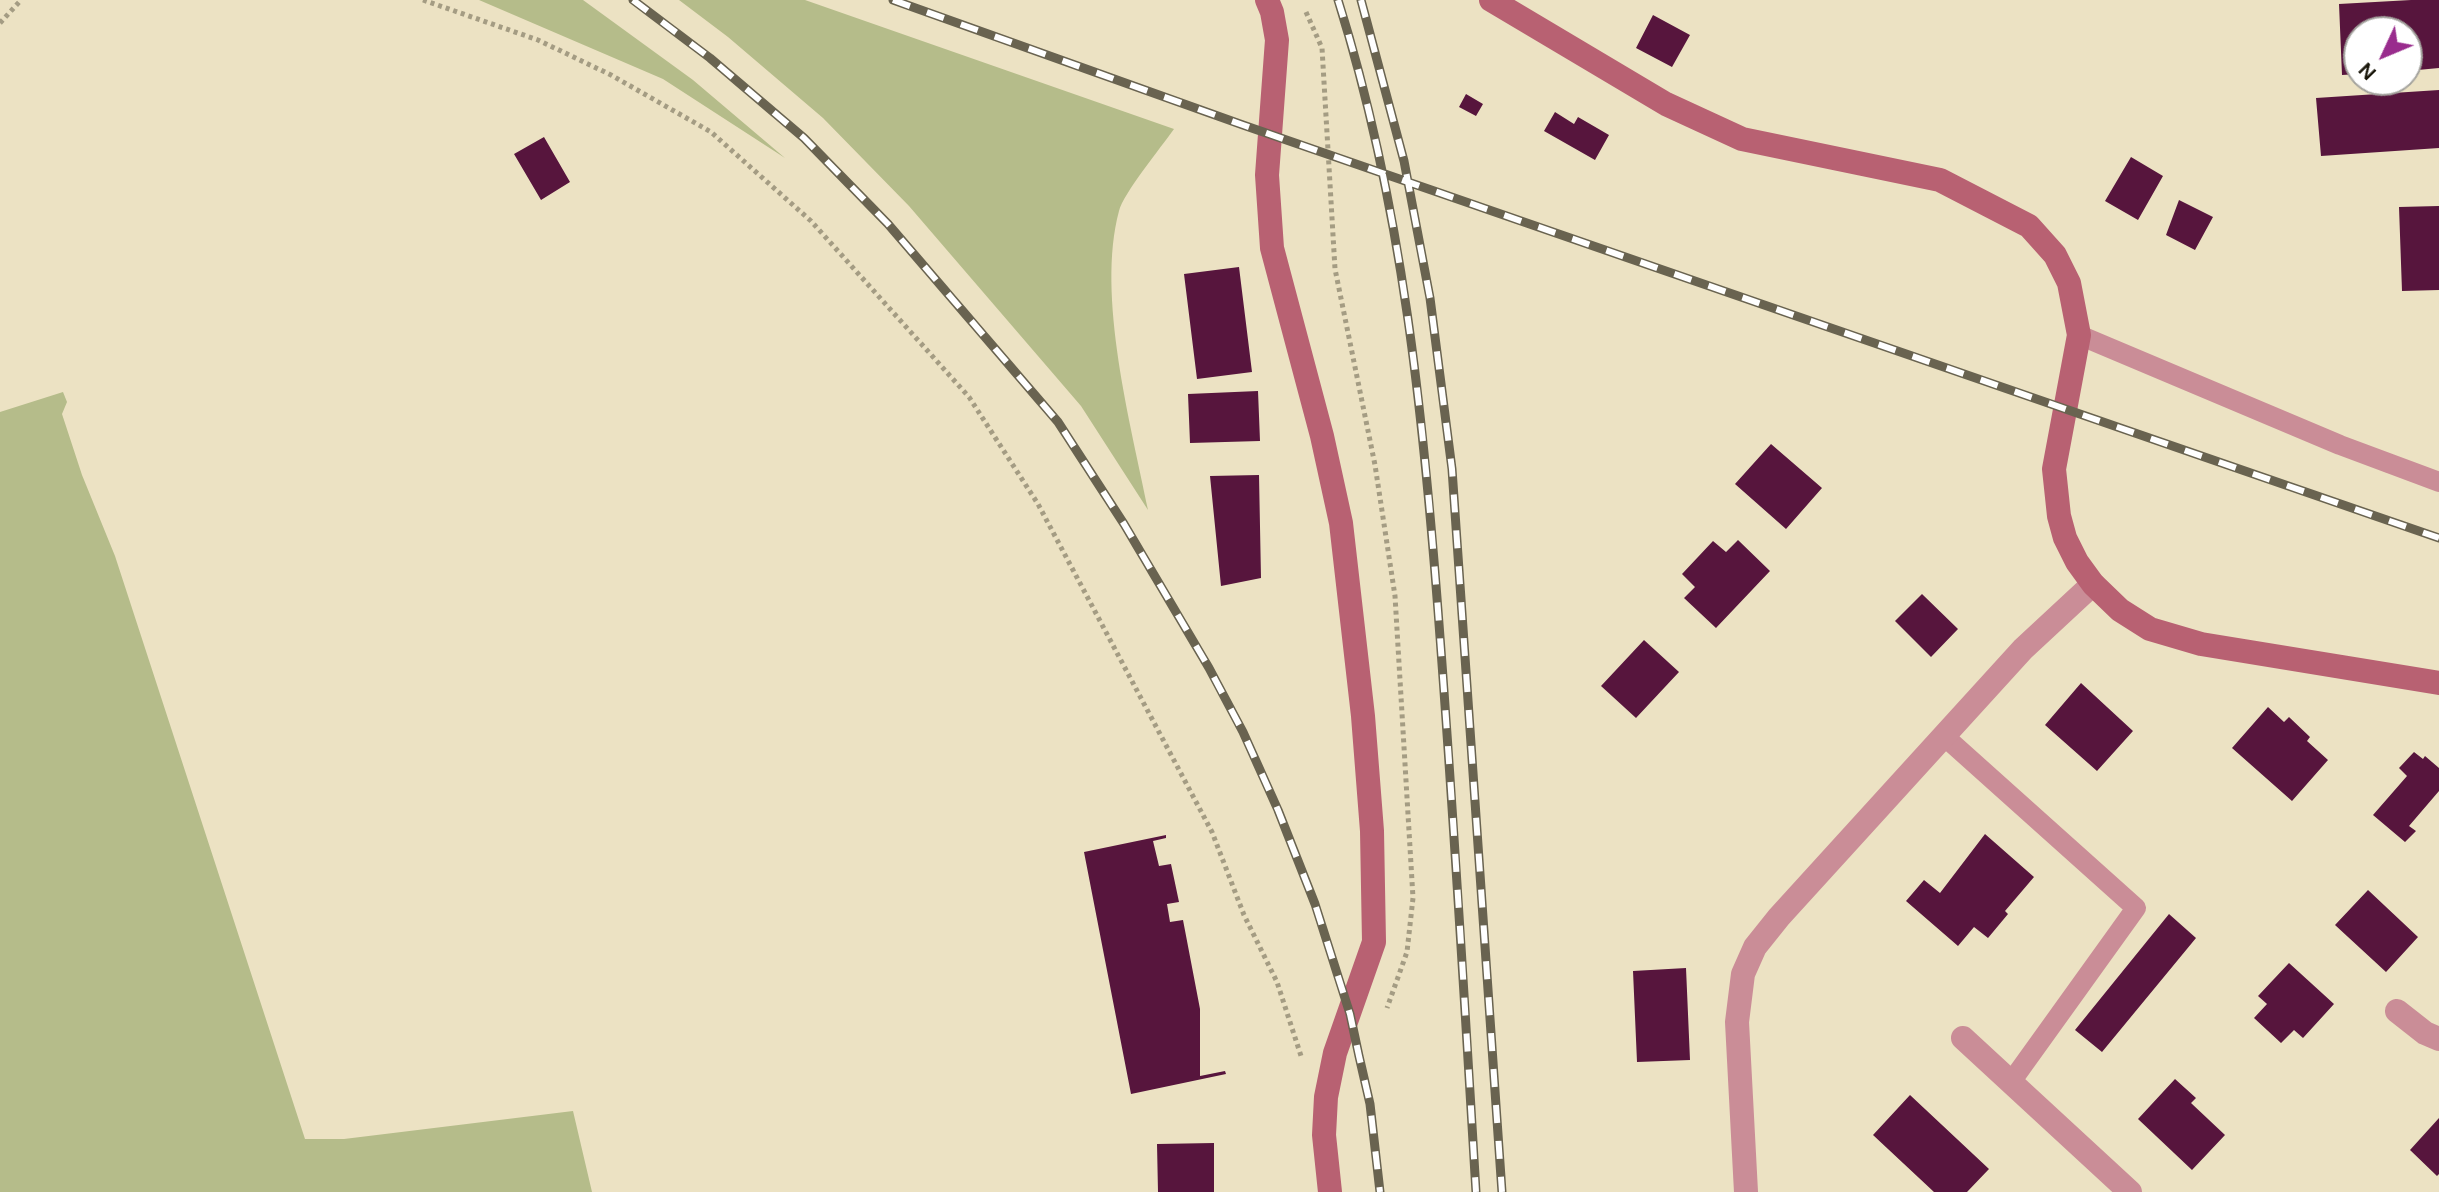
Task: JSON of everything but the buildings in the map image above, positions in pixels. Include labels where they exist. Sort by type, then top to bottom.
[{"type":"street","points":[[1267,0],[1277,40],[1267,175],[1272,248],[1322,436],[1341,523],[1363,716],[1374,875],[1374,942],[1335,1053],[1326,1097],[1324,1135],[1330,1192]]},
{"type":"street","points":[[1491,0],[1666,104],[1742,139],[1940,180],[2029,226],[2055,255],[2069,283],[2079,335],[2054,469],[2059,516],[2065,538],[2093,584],[2120,610],[2150,629],[2201,644],[2439,683]]},
{"type":"street","points":[[1746,1192],[1737,1022],[1743,974],[1755,947],[2023,649],[2093,584]]},
{"type":"street","points":[[2397,1011],[2425,1033],[2439,1039]]},
{"type":"street","points":[[1963,1038],[2130,1192]]},
{"type":"lane","points":[[2079,335],[2340,445],[2439,482]]},
{"type":"lane","points":[[1944,736],[2136,908],[2011,1082]]},
{"type":"path","points":[[0,23],[21,0]]},
{"type":"path","points":[[423,0],[538,40],[611,75],[711,132],[811,221],[969,397],[1038,504],[1212,832],[1244,915],[1277,982],[1303,1062],[1326,1097]]},
{"type":"green space","points":[[479,0],[583,0],[693,80],[785,158],[663,79]]},
{"type":"green space","points":[[679,0],[805,0],[1174,129],[1122,203],[1113,245],[1111,281],[1118,360],[1148,510],[1081,406],[909,206],[823,118],[728,37]]},
{"type":"green space","points":[[63,392],[67,402],[62,414],[82,475],[115,556],[305,1139],[344,1139],[573,1111],[592,1192],[0,1192],[0,412]]},
{"type":"railway","points":[[633,0],[710,58],[804,138],[888,224],[1058,422],[1124,524],[1243,732],[1315,904],[1350,1014],[1370,1104],[1380,1192]]},
{"type":"railway","points":[[893,0],[1243,125],[2439,538]]},
{"type":"railway","points":[[1338,0],[1379,156],[1395,236],[1418,395],[1445,706],[1476,1192]]},
{"type":"railway","points":[[1361,0],[1404,161],[1430,298],[1452,469],[1502,1192]]}]
